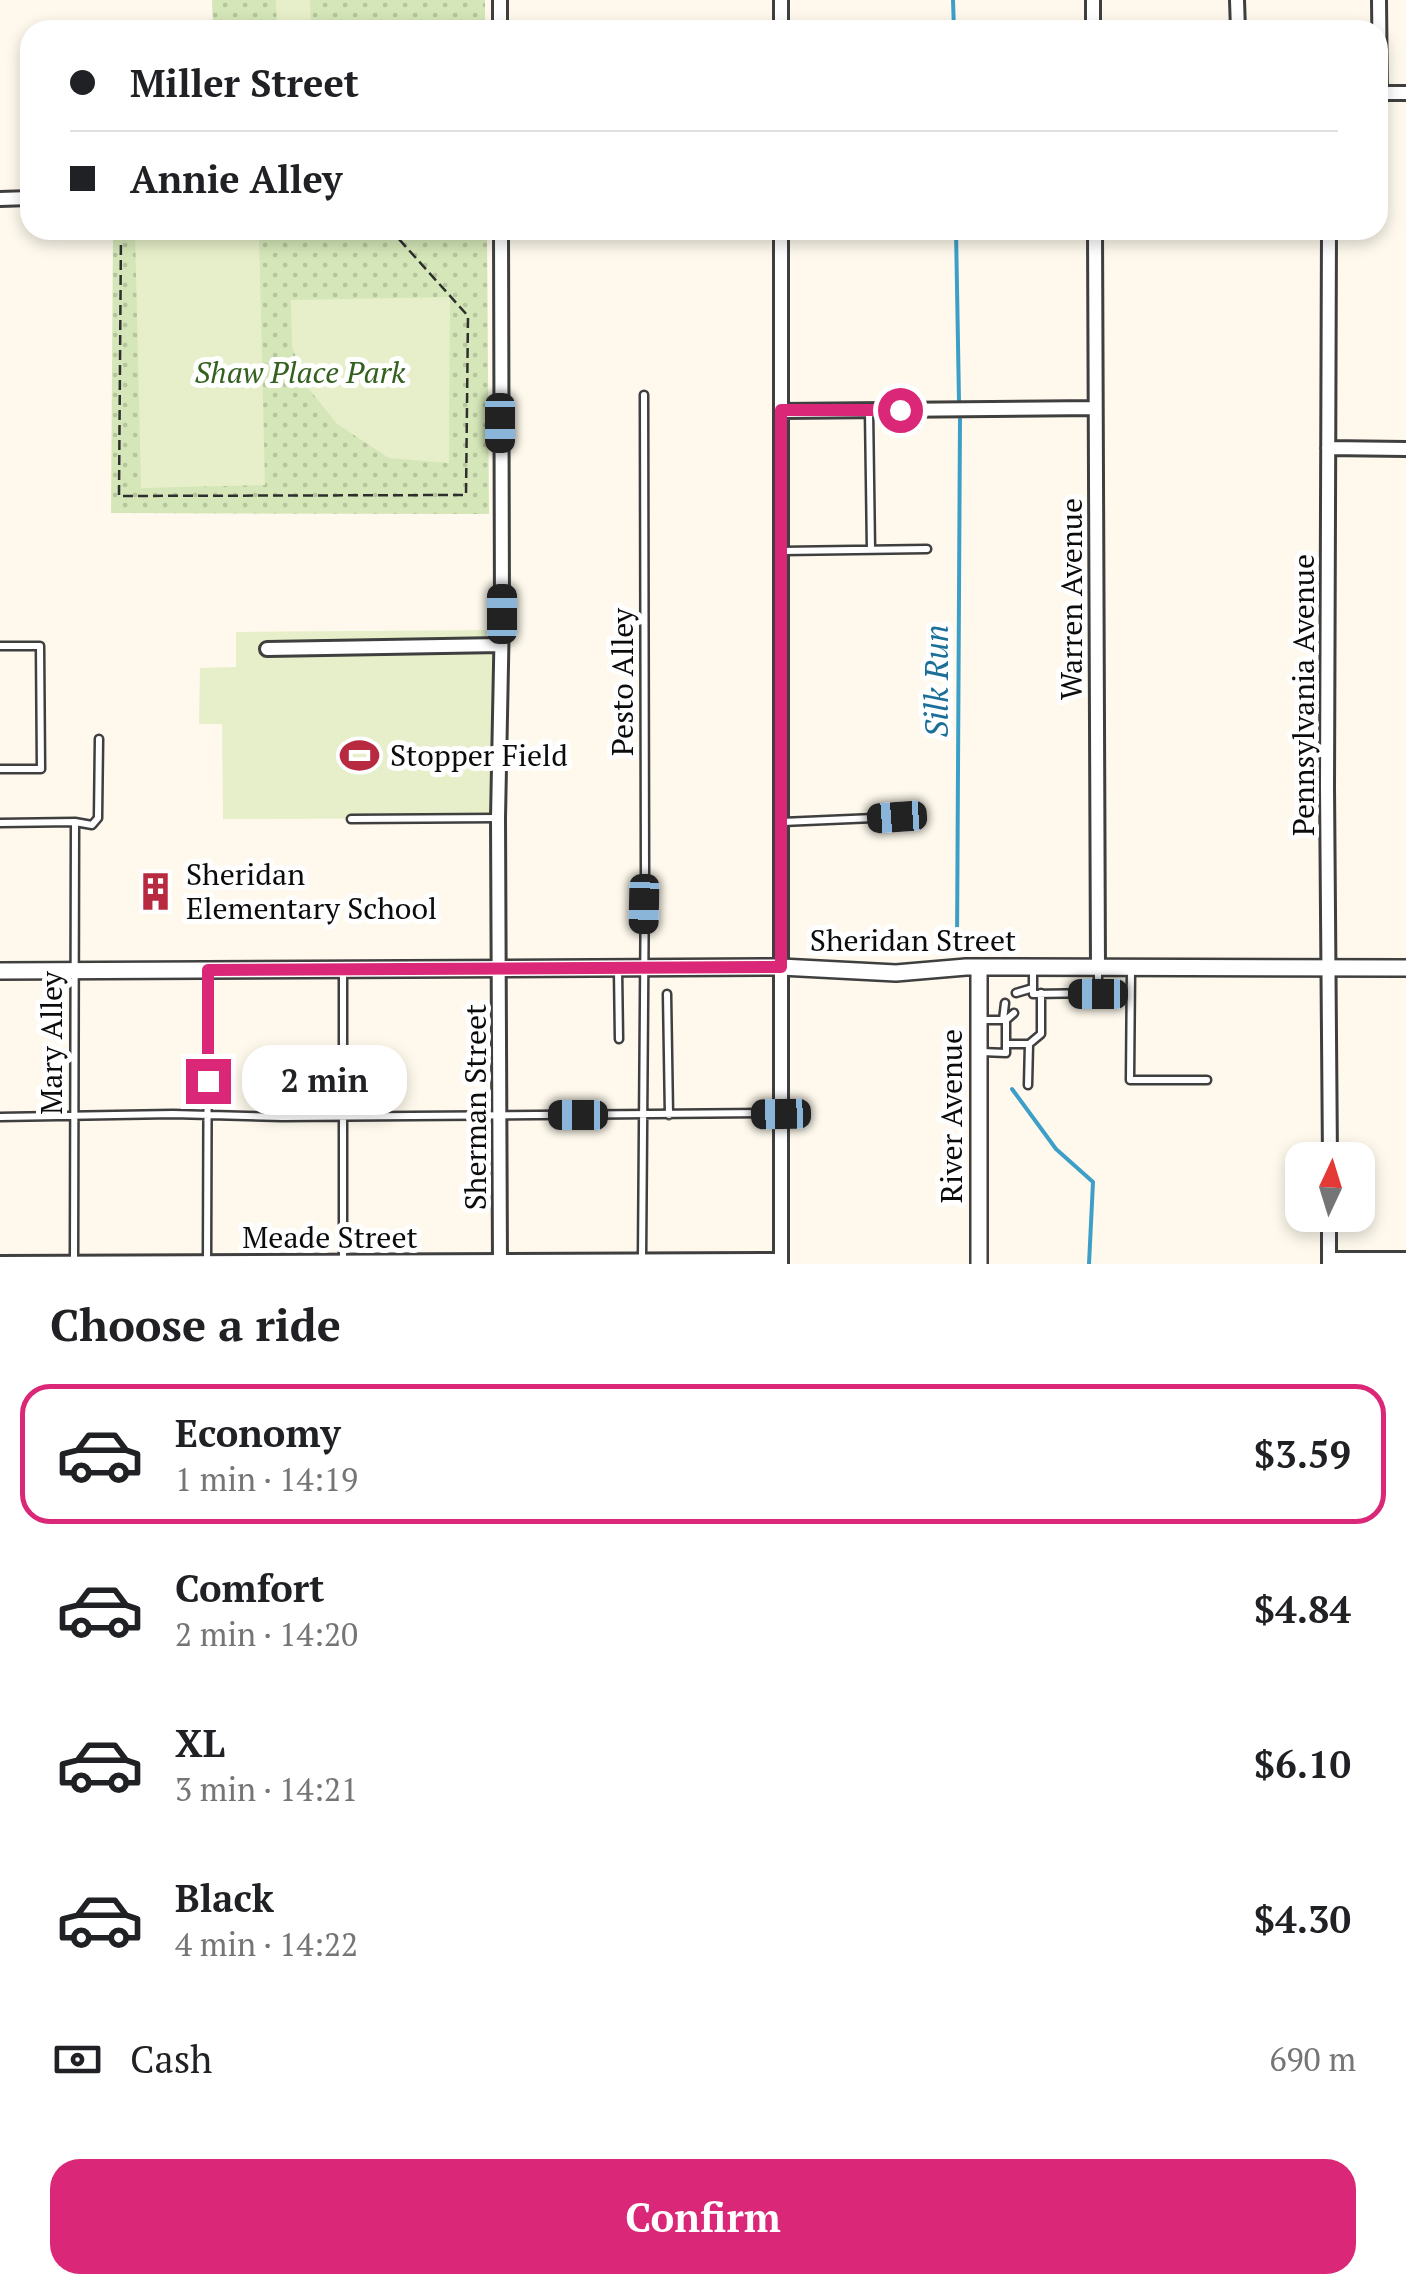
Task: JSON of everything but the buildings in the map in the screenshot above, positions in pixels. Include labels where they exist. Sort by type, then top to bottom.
[{"type":"street","name":"Sherman Street","points":[[500,1262],[501,240]]},
{"type":"street","points":[[781,1262],[782,240]]},
{"type":"street","name":"Warren Avenue","points":[[1095,240],[1098,968]]},
{"type":"street","name":"Pennsylvania Avenue","points":[[1328,240],[1330,1142]]},
{"type":"street","points":[[781,410],[1095,408]]},
{"type":"street","points":[[1328,448],[1406,449]]},
{"type":"street","points":[[267,649],[501,645]]},
{"type":"street","name":"Sheridan Street","points":[[0,971],[781,967],[896,973],[979,968],[1406,968]]},
{"type":"street","name":"River Avenue","points":[[979,968],[979,1264]]},
{"type":"street","points":[[1329,1232],[1329,1262],[1406,1260]]},
{"type":"street","name":"Meade Street","points":[[0,1263],[781,1262]]},
{"type":"lane","name":"Pesto Alley","points":[[642,1261],[644,395]]},
{"type":"lane","points":[[869,411],[871,550]]},
{"type":"lane","points":[[781,550],[927,549]]},
{"type":"lane","points":[[0,646],[40,646],[41,769],[0,769]]},
{"type":"lane","points":[[0,823],[96,823],[99,739]]},
{"type":"lane","points":[[781,822],[897,817]]},
{"type":"lane","points":[[351,818],[498,818]]},
{"type":"lane","name":"Mary Alley","points":[[74,1263],[76,822]]},
{"type":"lane","points":[[618,968],[618,1040]]},
{"type":"lane","points":[[1006,1044],[1029,1044],[1041,1034],[1033,968]]},
{"type":"lane","points":[[1016,993],[1098,994],[1098,968]]},
{"type":"lane","points":[[1131,968],[1130,1080],[1206,1080]]},
{"type":"lane","points":[[207,1263],[208,970]]},
{"type":"lane","points":[[343,970],[344,1263]]},
{"type":"lane","points":[[1024,1002],[1036,992]]},
{"type":"lane","points":[[667,994],[669,1115]]},
{"type":"lane","points":[[979,1052],[1006,1052],[1005,1003]]},
{"type":"lane","points":[[979,1020],[1005,1020],[1014,1012]]},
{"type":"lane","points":[[1028,1085],[1029,1044]]},
{"type":"lane","points":[[0,1117],[781,1114]]},
{"type":"path","points":[[121,240],[119,496],[466,495],[468,316],[400,240]]},
{"type":"green space","points":[[212,0],[485,0],[485,20],[213,20]]},
{"type":"green space","points":[[276,0],[310,0],[311,20],[277,20]]},
{"type":"green space","name":"Shaw Place Park","points":[[113,240],[487,240],[489,514],[111,513]]},
{"type":"green space","points":[[135,240],[259,240],[265,485],[141,488]]},
{"type":"green space","points":[[450,297],[449,463],[389,458],[337,424],[309,389],[292,347],[291,300]]},
{"type":"green space","name":"Stopper Field","points":[[497,630],[498,818],[223,819],[222,724],[199,724],[200,668],[236,667],[236,632]]},
{"type":"waterway","points":[[953,0],[954,20]]},
{"type":"waterway","points":[[956,240],[959,401]]},
{"type":"waterway","name":"Silk Run","points":[[957,944],[960,419]]},
{"type":"waterway","name":"Silk Run","points":[[1012,1089],[1056,1149],[1093,1182],[1089,1264]]},
{"type":"place","name":"Stopper Field","points":[[360,755]]},
{"type":"place","name":"Sheridan Elementary School","points":[[156,891]]},
{"type":"route","points":[[208,1081],[208,970],[781,967],[781,410],[900,410]]}]
